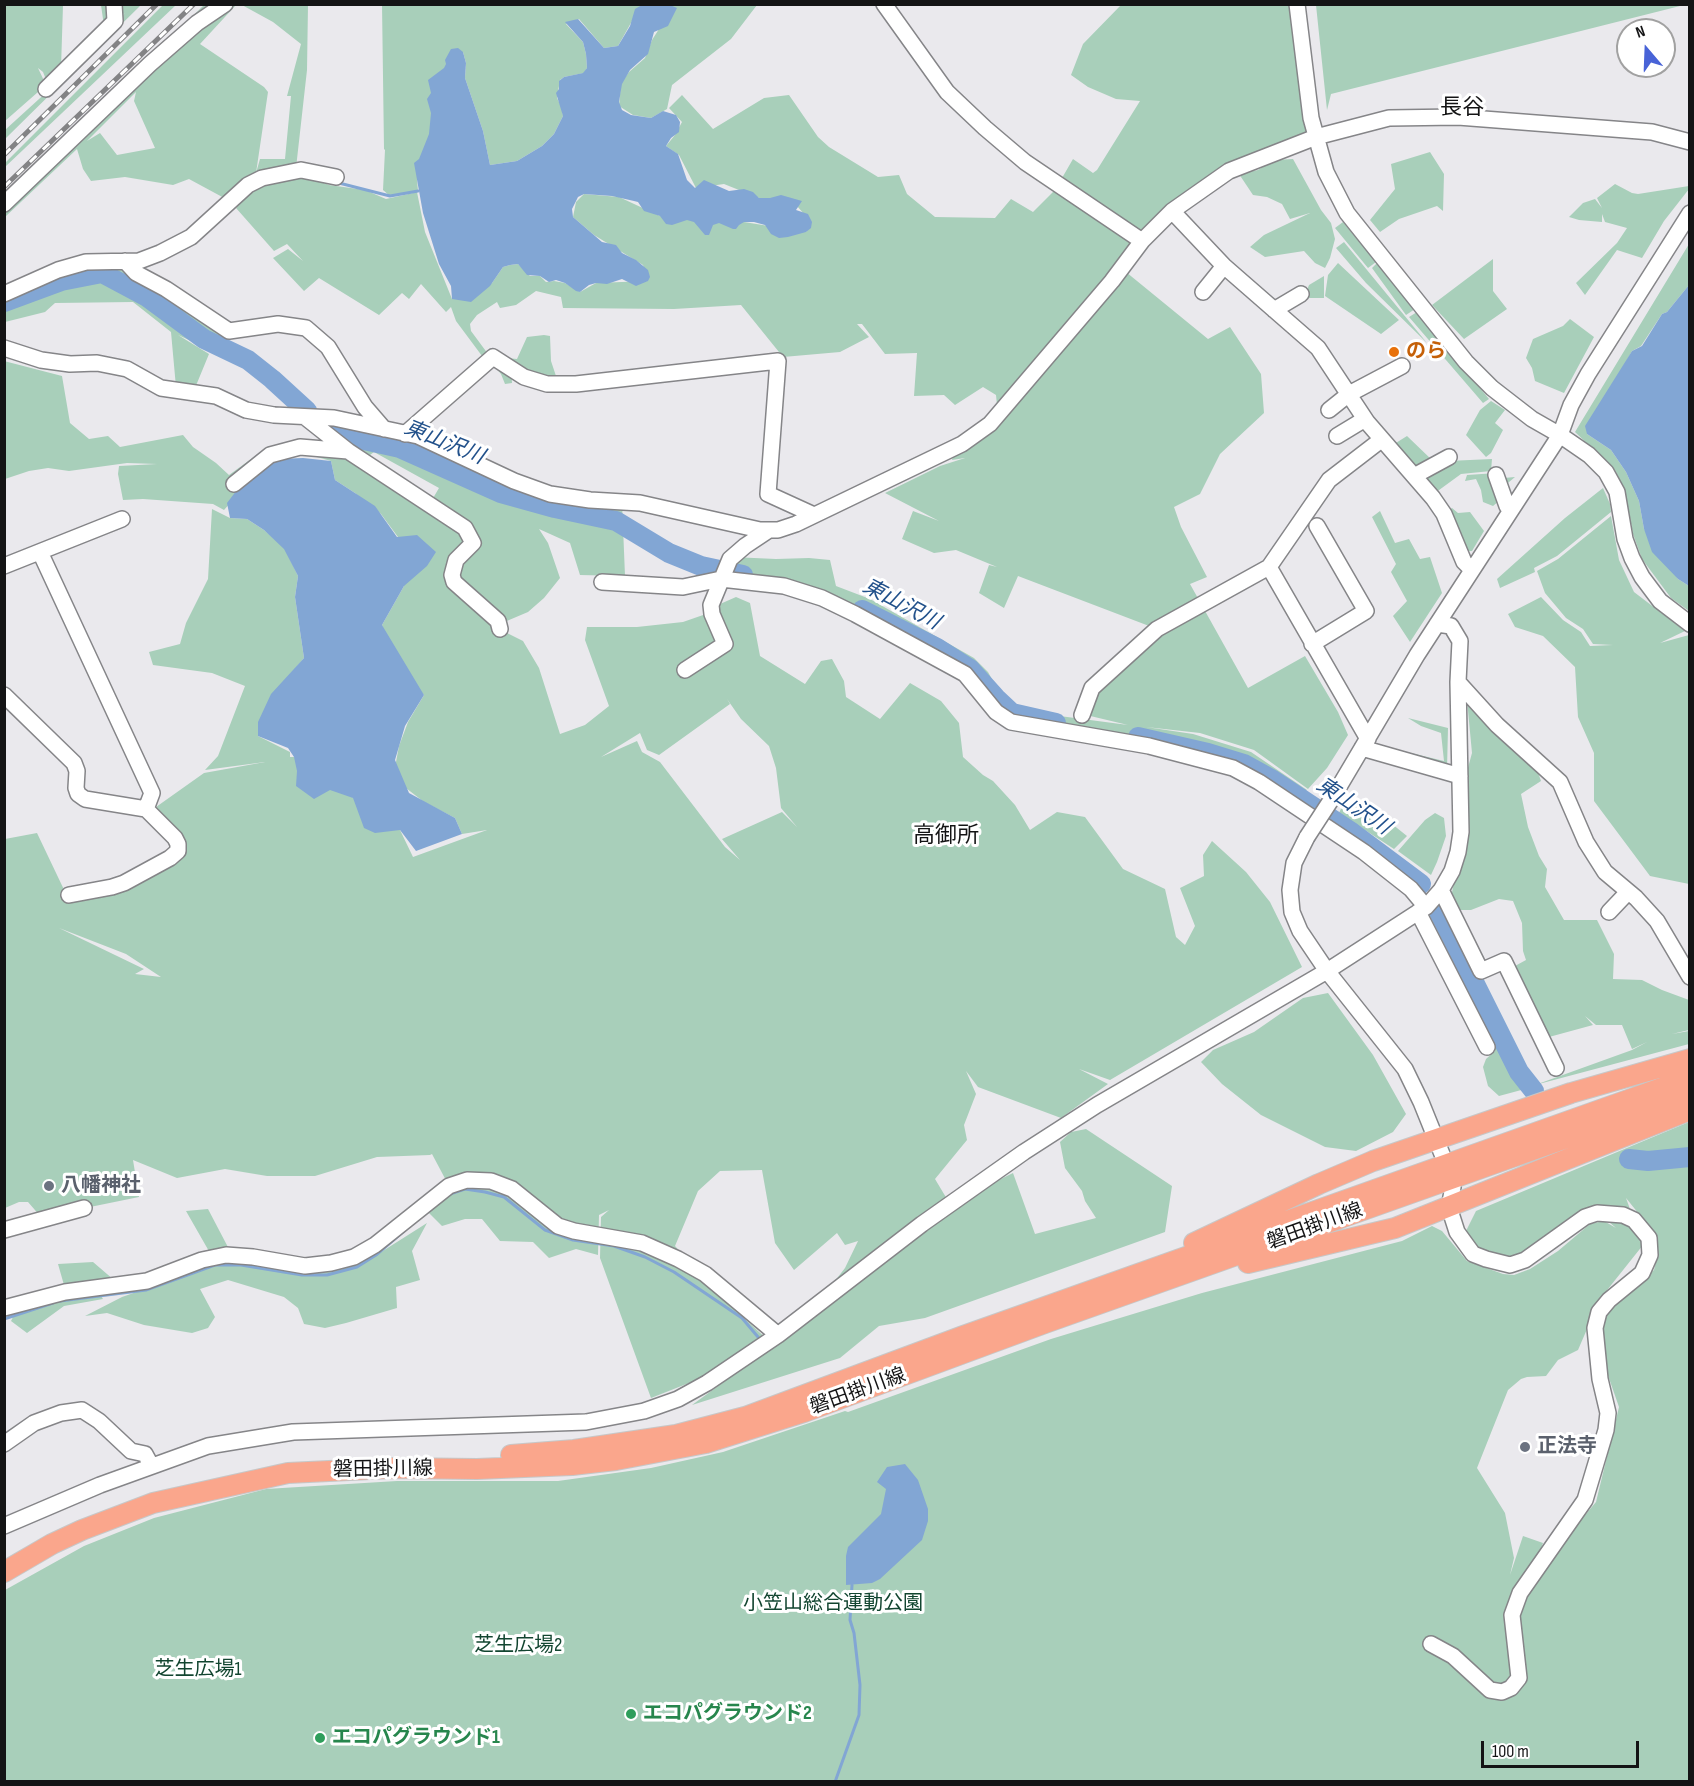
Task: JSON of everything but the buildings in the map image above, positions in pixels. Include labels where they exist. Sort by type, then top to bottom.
[{"type":"main road","points":[[1040,1317],[1319,1184],[1373,1161],[1439,1146],[1571,1093],[1689,1059]]},
{"type":"main road","name":"磐田掛川線","points":[[4,1572],[52,1544],[82,1530],[153,1503],[288,1473],[391,1468],[477,1469],[562,1466],[616,1460],[706,1443],[804,1412],[1040,1317],[1689,1078]]},
{"type":"main road","name":"磐田掛川線","points":[[4,1558],[46,1534],[109,1505],[185,1482],[233,1472],[306,1461],[395,1456],[525,1455],[601,1446],[708,1428],[1040,1317],[1689,1094]]},
{"type":"main road","points":[[1040,1317],[1082,1318],[1258,1260],[1395,1228],[1689,1110]]},
{"type":"street","points":[[46,89],[115,21],[114,4]]},
{"type":"street","points":[[4,204],[150,64],[197,23],[225,4]]},
{"type":"street","points":[[884,4],[947,92],[985,128],[1025,162],[1142,241]]},
{"type":"street","points":[[1297,4],[1307,96],[1316,137],[1326,172],[1347,213],[1466,362],[1492,388],[1532,419],[1589,455],[1606,472],[1617,492],[1629,549],[1642,577],[1660,601],[1689,624]]},
{"type":"street","points":[[4,348],[41,360],[70,364],[97,363],[127,369],[160,388],[216,396],[246,410],[334,418],[418,436],[514,481],[550,494],[590,500],[640,503],[760,530],[778,530],[796,524],[962,444],[990,424],[1142,241],[1172,211],[1229,171],[1316,137],[1389,118],[1458,117],[1652,132],[1689,142]]},
{"type":"street","points":[[4,294],[58,270],[86,262],[139,261],[190,237],[248,185],[261,178],[301,170],[336,177]]},
{"type":"street","points":[[1172,211],[1224,266],[1318,348],[1381,440],[1433,498],[1444,514],[1464,562],[1472,570]]},
{"type":"street","points":[[1439,1146],[1405,1069],[1328,971],[1300,931],[1292,912],[1290,890],[1294,863],[1307,837],[1437,624],[1560,435],[1570,405],[1588,374],[1689,213]]},
{"type":"street","points":[[125,261],[136,273],[166,289],[229,331],[278,324],[306,328],[328,347],[365,407],[384,429]]},
{"type":"street","points":[[1203,292],[1224,266]]},
{"type":"street","points":[[1274,310],[1301,294]]},
{"type":"street","points":[[405,434],[493,357],[524,377],[547,384],[576,384],[778,361],[768,494],[814,515]]},
{"type":"street","points":[[1329,410],[1349,394],[1402,366]]},
{"type":"street","points":[[305,417],[348,451],[465,528],[473,543],[456,560],[452,575],[454,582],[498,621],[500,629]]},
{"type":"street","points":[[1336,436],[1365,419]]},
{"type":"street","points":[[1082,716],[1092,688],[1157,629],[1269,567],[1329,480],[1381,440]]},
{"type":"street","points":[[234,484],[270,455],[300,447],[348,451]]},
{"type":"street","points":[[1414,476],[1449,457]]},
{"type":"street","points":[[1496,475],[1507,506],[1511,509]]},
{"type":"street","points":[[4,566],[122,519]]},
{"type":"street","points":[[1312,644],[1366,611],[1317,526]]},
{"type":"street","points":[[685,670],[725,644],[711,608],[724,572],[745,546],[769,530]]},
{"type":"street","points":[[40,552],[152,793],[146,809]]},
{"type":"street","points":[[1269,567],[1365,744],[1460,776]]},
{"type":"street","points":[[602,582],[683,587],[724,572],[784,586],[822,598],[855,614],[965,674],[996,712],[1011,722],[1149,746],[1233,768],[1260,782],[1364,852],[1412,889],[1487,1047]]},
{"type":"street","points":[[4,1526],[151,1465],[208,1446],[293,1432],[543,1424],[610,1419],[644,1411],[678,1399],[706,1383],[778,1335],[922,1224],[1024,1152],[1097,1105],[1328,971],[1422,910],[1441,890],[1452,871],[1461,832],[1458,682],[1460,641],[1451,626],[1437,624]]},
{"type":"street","points":[[1458,682],[1497,726],[1560,782],[1586,842],[1605,872],[1657,921],[1689,976]]},
{"type":"street","points":[[4,695],[74,763],[77,771],[78,794],[85,799],[146,809],[175,838],[178,851],[170,858],[124,883],[69,895]]},
{"type":"street","points":[[1441,890],[1480,971],[1504,961],[1556,1068]]},
{"type":"street","points":[[1609,912],[1628,892]]},
{"type":"street","points":[[4,1308],[65,1292],[147,1281],[202,1260],[226,1255],[304,1266],[332,1263],[354,1257],[375,1245],[449,1186],[467,1180],[491,1180],[512,1189],[558,1226],[642,1243],[678,1259],[705,1274],[778,1335]]},
{"type":"street","points":[[1431,1644],[1453,1656],[1490,1690],[1502,1692],[1511,1688],[1519,1678],[1512,1615],[1520,1593],[1585,1500],[1606,1430],[1608,1413],[1600,1378],[1595,1328],[1599,1312],[1609,1300],[1642,1273],[1650,1255],[1649,1238],[1634,1220],[1623,1215],[1597,1213],[1585,1217],[1525,1260],[1510,1265],[1497,1263],[1473,1254],[1457,1232],[1449,1208],[1452,1187]]},
{"type":"street","points":[[4,1230],[84,1208]]},
{"type":"street","points":[[7,1438],[34,1423],[61,1413],[82,1410],[99,1421],[131,1451],[145,1454],[151,1465]]},
{"type":"green space","points":[[382,4],[644,5],[641,5],[618,46],[604,48],[579,19],[566,24],[583,42],[587,68],[584,73],[560,80],[557,98],[563,116],[554,134],[542,146],[517,161],[490,165],[483,131],[465,78],[466,63],[463,52],[417,180],[417,192],[425,232],[452,299],[492,283],[503,267],[518,264],[530,276],[540,276],[546,282],[565,283],[580,292],[596,283],[648,281],[643,265],[594,235],[573,217],[576,202],[584,194],[619,197],[660,216],[744,222],[806,232],[811,222],[790,198],[759,198],[724,184],[696,188],[679,155],[666,146],[682,122],[669,108],[682,95],[713,129],[764,98],[789,95],[818,137],[829,147],[878,177],[899,175],[907,194],[935,217],[995,218],[1011,199],[1033,212],[1057,188],[1138,242],[1126,272],[1208,339],[1230,327],[1261,374],[1264,413],[1220,454],[1200,494],[1174,507],[1181,527],[1207,577],[1190,584],[1248,688],[1305,656],[1338,712],[1348,735],[1327,768],[1308,789],[1254,750],[1200,733],[1146,727],[1193,734],[1251,752],[1307,790],[1295,801],[1267,782],[1011,718],[977,683],[807,590],[727,577],[732,557],[830,560],[836,586],[870,599],[974,658],[988,672],[998,690],[1009,702],[1052,715],[1128,725],[1082,714],[1092,688],[1157,629],[1018,576],[1004,608],[979,593],[989,565],[997,567],[956,550],[934,553],[902,539],[913,511],[939,521],[885,493],[940,466],[965,458],[952,460],[955,450],[998,415],[996,395],[983,387],[955,405],[944,395],[914,396],[917,353],[885,354],[862,324],[857,324],[869,337],[840,352],[783,357],[741,305],[674,309],[563,308],[561,297],[536,291],[516,305],[500,308],[497,302],[477,315],[470,324],[471,331],[491,358],[485,360],[456,321],[451,307],[446,312],[421,284],[409,299],[402,293],[379,315],[319,278],[304,291],[273,258],[288,249],[303,261],[287,244],[274,251],[236,208],[258,182],[302,175],[329,185],[365,190],[386,199],[413,193],[390,196],[383,190],[385,150]]},
{"type":"green space","points":[[1316,4],[1684,5],[1632,18],[1616,18],[1616,22],[1331,94],[1327,110]]},
{"type":"green space","points":[[5,5],[63,5],[61,68],[47,82],[43,72],[38,68],[46,85],[5,121]]},
{"type":"green space","points":[[101,5],[141,5],[5,139],[5,130],[50,89],[125,13],[104,26]]},
{"type":"green space","points":[[163,5],[176,5],[5,167],[5,163]]},
{"type":"green space","points":[[204,5],[236,5],[200,44],[268,92],[256,173],[260,159],[285,159],[291,96],[287,96],[301,44],[273,22],[242,5],[308,5],[307,70],[296,168],[226,199],[189,179],[173,185],[125,177],[91,181],[83,169],[77,149],[5,217],[5,199]],"holes":[[[136,92],[134,101],[155,148],[117,155],[100,133],[87,141]]]},
{"type":"green space","points":[[669,5],[757,5],[731,39],[672,85],[667,109],[651,118],[633,115],[619,106],[621,83],[629,72],[645,58],[659,29],[668,25]]},
{"type":"green space","points":[[1121,5],[1292,5],[1312,134],[1228,167],[1141,234],[1062,178],[1073,159],[1093,173],[1097,170],[1140,101],[1116,99],[1088,87],[1071,75],[1083,44]]},
{"type":"green space","points":[[1430,152],[1444,174],[1443,211],[1437,206],[1399,219],[1380,232],[1370,220],[1395,189],[1391,164]]},
{"type":"green space","points":[[1293,159],[1321,210],[1331,223],[1335,239],[1325,268],[1315,263],[1304,251],[1265,257],[1250,247],[1264,235],[1310,213],[1290,219],[1282,204],[1267,197],[1253,195],[1239,174],[1258,170],[1274,160]]},
{"type":"green space","points":[[1615,184],[1638,194],[1689,186],[1689,189],[1664,221],[1642,258],[1617,250],[1585,295],[1576,283],[1617,243],[1627,228],[1605,222],[1602,214],[1602,222],[1569,217],[1583,203],[1595,199],[1602,208],[1597,198]]},
{"type":"green space","points":[[1343,222],[1376,262],[1368,268],[1335,228]]},
{"type":"green space","points":[[1344,242],[1427,343],[1366,283],[1336,248]]},
{"type":"green space","points":[[1689,244],[1689,285],[1667,312],[1662,314],[1641,346],[1632,351],[1587,434],[1611,450],[1626,472],[1639,501],[1644,529],[1678,579],[1689,586],[1689,611],[1671,598],[1642,559],[1633,534],[1625,491],[1615,470],[1575,432]]},
{"type":"green space","points":[[1493,259],[1493,291],[1507,309],[1464,339],[1432,305]]},
{"type":"green space","points":[[125,261],[229,331],[224,352],[215,352],[178,335],[209,354],[195,388],[176,387],[171,332],[133,302],[55,303],[45,312],[5,322],[5,293],[86,262]]},
{"type":"green space","points":[[1338,263],[1399,320],[1381,334],[1325,296],[1328,275]]},
{"type":"green space","points":[[1377,263],[1415,309],[1406,315],[1372,268]]},
{"type":"green space","points":[[1324,276],[1324,298],[1304,298],[1309,285]]},
{"type":"green space","points":[[1417,312],[1489,399],[1483,403],[1409,317]]},
{"type":"green space","points":[[1570,319],[1594,337],[1564,393],[1535,381],[1532,368],[1526,358],[1533,339],[1563,326]]},
{"type":"green space","points":[[550,336],[551,361],[556,376],[554,382],[511,369],[512,383],[505,384],[501,374],[494,366],[506,358],[517,359],[527,337]]},
{"type":"green space","points":[[4,361],[62,376],[70,423],[89,439],[108,436],[120,447],[183,435],[193,447],[229,475],[269,446],[285,450],[249,482],[224,510],[213,504],[143,499],[123,500],[118,474],[119,466],[157,464],[127,463],[69,471],[48,468],[29,471],[5,479]]},
{"type":"green space","points":[[1491,401],[1505,410],[1495,423],[1503,430],[1491,453],[1486,457],[1466,435],[1480,410]]},
{"type":"green space","points":[[327,425],[420,445],[514,481],[622,502],[625,576],[580,575],[570,543],[539,529],[548,543],[560,578],[544,598],[528,612],[502,623],[501,633],[507,633],[523,641],[539,668],[560,734],[585,725],[609,706],[585,640],[587,627],[637,627],[683,622],[706,614],[724,640],[715,660],[732,644],[711,608],[736,597],[750,603],[760,656],[805,684],[821,661],[832,659],[844,681],[846,697],[880,719],[910,683],[941,701],[959,723],[963,757],[993,781],[1015,805],[1030,830],[1057,812],[1085,817],[1123,869],[1165,889],[1176,937],[1185,945],[1195,926],[1180,888],[1204,876],[1203,855],[1212,841],[1246,872],[1270,902],[1302,967],[1110,1080],[1079,1069],[1108,1084],[1061,1118],[978,1087],[966,1071],[976,1094],[964,1125],[967,1140],[935,1179],[950,1204],[1013,1173],[1035,1234],[1096,1218],[1085,1201],[1082,1191],[1065,1168],[1060,1142],[1071,1132],[1086,1129],[1172,1186],[1165,1232],[925,1318],[879,1326],[840,1358],[692,1405],[799,1327],[845,1268],[858,1241],[845,1245],[837,1233],[794,1270],[775,1243],[762,1170],[720,1171],[698,1191],[675,1246],[724,1300],[769,1341],[732,1366],[651,1398],[600,1258],[601,1217],[609,1210],[599,1215],[598,1255],[576,1249],[549,1258],[533,1242],[500,1241],[482,1219],[465,1219],[442,1226],[425,1209],[449,1186],[432,1154],[377,1157],[315,1176],[267,1176],[225,1169],[177,1178],[133,1160],[139,1197],[41,1217],[28,1202],[19,1202],[5,1208],[5,839],[37,833],[67,896],[114,887],[178,851],[149,812],[204,773],[265,762],[205,770],[218,756],[245,686],[212,673],[153,665],[149,652],[180,644],[186,623],[208,579],[212,509],[230,518],[247,519],[264,530],[284,547],[298,576],[295,597],[304,658],[290,675],[258,736],[290,752],[290,757],[294,757],[400,830],[413,857],[487,830],[462,834],[455,818],[424,802],[393,778],[399,746],[408,722],[424,695],[394,663],[382,625],[404,586],[398,537],[381,514],[335,480],[331,461],[317,457],[316,446],[348,451],[429,505],[439,488],[374,452],[370,455],[353,447]],"holes":[[[727,699],[741,719],[769,746],[776,768],[781,808],[797,827],[782,812],[722,839],[740,860],[725,847],[660,762],[642,752],[637,741],[601,757],[640,733],[647,750],[659,755],[730,704]],[[59,928],[126,954],[161,977],[135,974],[144,969]]]},
{"type":"green space","points":[[1407,436],[1433,461],[1415,471],[1391,446]]},
{"type":"green space","points":[[1492,459],[1491,471],[1461,474],[1435,493],[1422,476],[1448,461]]},
{"type":"green space","points":[[1497,473],[1504,478],[1515,477],[1502,488],[1499,501],[1493,506],[1483,502],[1476,479],[1465,481],[1467,475]]},
{"type":"green space","points":[[1603,488],[1611,512],[1557,556],[1534,568],[1535,572],[1500,588],[1497,579],[1565,518]]},
{"type":"green space","points":[[1452,508],[1458,513],[1470,512],[1484,531],[1472,551],[1466,551],[1449,510]]},
{"type":"green space","points":[[1380,511],[1395,543],[1409,539],[1420,559],[1430,557],[1442,593],[1410,642],[1393,616],[1407,601],[1391,572],[1396,564],[1372,517]]},
{"type":"green space","points":[[1611,516],[1619,560],[1634,592],[1685,631],[1660,643],[1689,635],[1689,884],[1650,876],[1594,801],[1594,753],[1578,717],[1575,667],[1543,636],[1515,627],[1508,614],[1541,597],[1563,620],[1581,632],[1590,646],[1613,645],[1593,644],[1583,629],[1566,618],[1545,593],[1537,571],[1558,559]]},
{"type":"green space","points":[[1467,700],[1535,764],[1541,781],[1521,794],[1528,827],[1539,856],[1547,869],[1545,887],[1564,920],[1597,920],[1614,954],[1613,979],[1642,980],[1689,1000],[1689,1030],[1672,1034],[1689,1031],[1689,1044],[1535,1085],[1632,1050],[1647,1042],[1632,1049],[1622,1025],[1596,1025],[1585,1016],[1593,1025],[1549,1037],[1515,966],[1526,960],[1523,951],[1522,923],[1513,901],[1499,899],[1471,910],[1456,910],[1451,898],[1463,861],[1463,786],[1472,753]]},
{"type":"green space","points":[[1408,718],[1448,728],[1447,769],[1377,750],[1382,746],[1444,761],[1441,733],[1421,726]]},
{"type":"green space","points":[[1347,796],[1367,802],[1407,836],[1394,849],[1339,813]]},
{"type":"green space","points":[[1435,813],[1444,818],[1446,836],[1431,875],[1398,851],[1425,820]]},
{"type":"green space","points":[[1443,902],[1500,1027],[1527,1078],[1525,1089],[1499,1096],[1488,1086],[1483,1067],[1486,1059],[1495,1051],[1432,913]]},
{"type":"green space","points":[[1328,993],[1373,1055],[1406,1114],[1393,1132],[1356,1151],[1325,1147],[1261,1115],[1222,1084],[1201,1062],[1213,1050],[1254,1032],[1303,998]]},
{"type":"green space","points":[[1689,1122],[1689,1157],[1653,1161],[1689,1160],[1689,1781],[5,1781],[5,1590],[84,1546],[154,1518],[266,1489],[397,1481],[558,1481],[651,1468],[723,1452],[845,1411],[848,1412],[1051,1339],[1202,1293],[1402,1241],[1432,1226],[1442,1231],[1467,1261],[1503,1274],[1514,1275],[1530,1269],[1558,1251],[1590,1224],[1604,1221],[1616,1228],[1595,1210],[1508,1262],[1476,1249],[1465,1233],[1476,1211]],"holes":[[[1626,1198],[1651,1229],[1658,1253],[1654,1270],[1612,1301],[1600,1319],[1603,1361],[1619,1407],[1596,1502],[1559,1546],[1534,1569],[1543,1543],[1523,1536],[1510,1575],[1514,1558],[1505,1513],[1477,1468],[1508,1390],[1521,1379],[1546,1376],[1558,1360],[1578,1350],[1600,1299],[1643,1245]]]},
{"type":"green space","points":[[208,1209],[230,1251],[210,1253],[186,1211]]},
{"type":"green space","points":[[427,1223],[412,1251],[420,1280],[396,1287],[397,1308],[346,1323],[325,1328],[304,1324],[298,1308],[284,1297],[228,1280],[200,1289],[215,1317],[208,1328],[192,1333],[144,1325],[107,1313],[85,1316],[122,1297],[215,1265],[241,1265],[308,1275],[367,1261]]},
{"type":"green space","points":[[93,1262],[114,1280],[64,1285],[58,1264]]},
{"type":"green space","points":[[99,1293],[103,1299],[64,1306],[27,1333],[11,1321],[14,1315],[49,1304]]},
{"type":"water","points":[[642,5],[670,5],[677,8],[668,26],[654,32],[648,54],[630,70],[622,84],[619,102],[622,110],[631,115],[651,118],[663,111],[676,115],[680,122],[679,132],[666,146],[678,154],[687,180],[695,188],[704,180],[729,191],[744,189],[753,192],[759,198],[781,195],[802,201],[796,210],[808,214],[812,222],[811,228],[806,232],[779,238],[771,234],[765,225],[754,222],[744,222],[736,229],[719,223],[713,225],[709,235],[705,235],[694,222],[687,220],[672,225],[666,224],[660,216],[644,211],[638,202],[612,196],[584,194],[578,197],[572,209],[573,217],[602,242],[616,245],[622,253],[636,260],[648,270],[650,277],[648,281],[636,286],[622,279],[607,284],[596,283],[580,292],[556,280],[549,282],[540,276],[527,275],[518,264],[503,267],[490,286],[471,302],[452,299],[451,286],[439,264],[423,213],[414,163],[419,159],[429,134],[431,113],[427,99],[431,93],[428,80],[444,68],[445,60],[451,49],[458,48],[463,52],[466,63],[465,78],[483,131],[490,165],[517,161],[542,146],[554,134],[563,116],[556,93],[559,89],[559,81],[564,77],[583,73],[587,68],[583,42],[565,22],[578,19],[604,48],[618,46],[630,26],[635,9]]},
{"type":"water","points":[[1689,285],[1689,586],[1678,579],[1652,552],[1644,529],[1639,501],[1626,472],[1611,450],[1587,434],[1585,426],[1632,351],[1642,346],[1662,314],[1667,312]]},
{"type":"water","points":[[303,458],[331,461],[335,480],[375,506],[397,537],[417,535],[436,552],[427,566],[404,586],[382,625],[424,695],[405,726],[395,760],[409,793],[455,818],[462,834],[416,851],[400,830],[375,833],[364,828],[353,798],[330,790],[314,799],[296,786],[297,771],[294,757],[288,748],[258,736],[258,722],[271,694],[304,658],[295,597],[298,576],[284,549],[264,530],[247,519],[230,518],[227,503],[253,469],[279,459]]},
{"type":"water","points":[[905,1464],[918,1480],[928,1509],[928,1521],[922,1540],[880,1579],[872,1583],[846,1585],[848,1547],[881,1514],[886,1489],[877,1482],[887,1467]]},
{"type":"waterway","points":[[339,183],[390,196],[418,191]]},
{"type":"waterway","points":[[102,273],[113,269]]},
{"type":"waterway","name":"東山沢川","points":[[4,302],[61,281],[102,273],[147,297],[204,339],[248,360],[307,411]]},
{"type":"waterway","name":"東山沢川","points":[[324,425],[337,434],[400,448],[501,493],[616,521],[669,553],[701,566],[743,575]]},
{"type":"waterway","name":"東山沢川","points":[[862,610],[937,648],[970,669],[1012,713],[1056,723]]},
{"type":"waterway","name":"東山沢川","points":[[1138,737],[1244,764],[1273,780],[1350,831],[1421,884]]},
{"type":"waterway","name":"東山沢川","points":[[1437,908],[1519,1072],[1534,1091]]},
{"type":"waterway","name":"東山沢川","points":[[1629,1159],[1648,1161],[1690,1157]]},
{"type":"waterway","points":[[450,1194],[465,1189],[504,1197],[545,1230],[573,1240],[614,1246],[645,1257],[674,1272],[742,1318],[758,1337]]},
{"type":"waterway","points":[[60,1301],[146,1290],[215,1265],[241,1265],[302,1275],[327,1275],[357,1267],[376,1255],[405,1230]]},
{"type":"waterway","points":[[4,1319],[53,1303]]},
{"type":"waterway","points":[[835,1782],[859,1715],[860,1685],[854,1633],[850,1620],[852,1585]]},
{"type":"railway","points":[[4,155],[157,4]]},
{"type":"railway","points":[[4,187],[194,4]]},
{"type":"place","name":"のら","points":[[1394,352]]},
{"type":"place","name":"八幡神社","points":[[49,1186]]},
{"type":"place","name":"正法寺","points":[[1525,1447]]},
{"type":"place","name":"エコパグラウンド2","points":[[631,1714]]},
{"type":"place","name":"エコパグラウンド1","points":[[320,1738]]},
{"type":"district","name":"長谷","points":[[1462,108]]},
{"type":"district","name":"高御所","points":[[946,836]]},
{"type":"park label","name":"小笠山総合運動公園","points":[[833,1604]]},
{"type":"park label","name":"芝生広場2","points":[[518,1646]]},
{"type":"park label","name":"芝生広場1","points":[[198,1670]]}]
